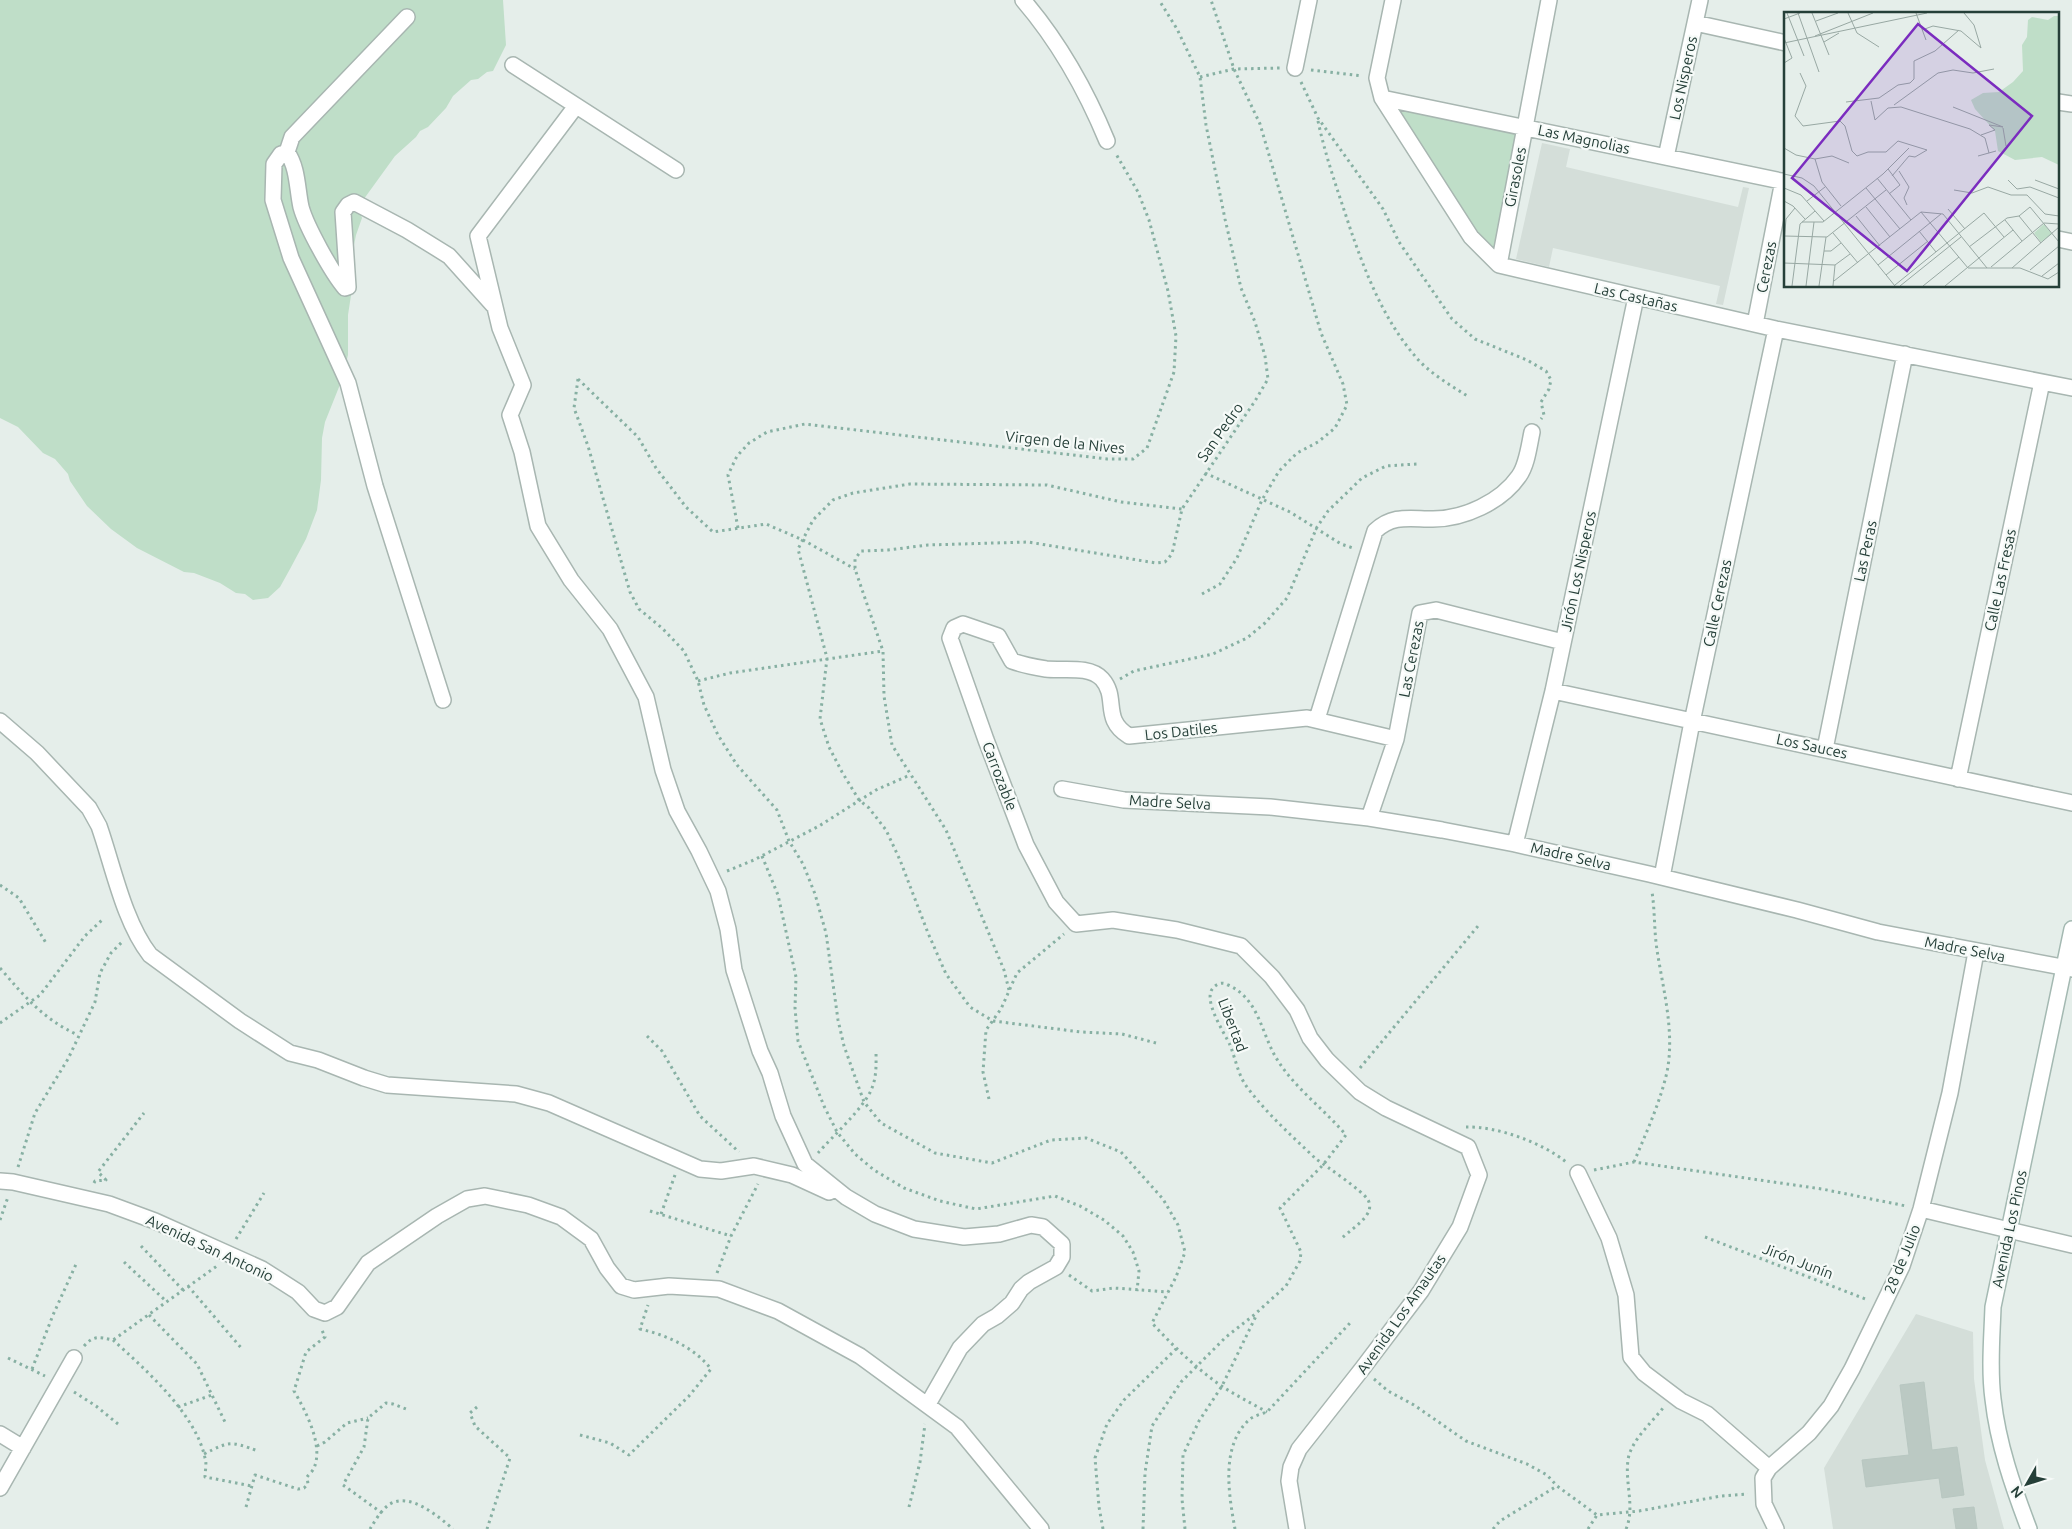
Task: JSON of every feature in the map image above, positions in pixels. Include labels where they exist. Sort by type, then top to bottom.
[{"type":"street","points":[[1023,0],[1051,35],[1073,70],[1098,118],[1107,141]]},
{"type":"street","points":[[1295,68],[1309,0]]},
{"type":"street","points":[[1393,0],[1377,78],[1382,98],[1471,237],[1499,265]]},
{"type":"street","name":"Girasoles","points":[[1499,265],[1549,0]]},
{"type":"street","name":"Los Nisperos","points":[[1666,156],[1700,0]]},
{"type":"street","points":[[287,152],[292,137],[406,17]]},
{"type":"street","points":[[1695,23],[1784,43]]},
{"type":"street","points":[[513,65],[676,170]]},
{"type":"street","name":"Las Magnolias","points":[[1382,98],[1784,182]]},
{"type":"street","points":[[576,106],[478,236],[500,328],[524,386],[510,414],[522,452],[538,526],[570,580],[610,629],[646,697],[663,770],[677,811],[718,891],[728,929],[734,970],[760,1051],[770,1072],[783,1116],[805,1164],[846,1197],[875,1214]]},
{"type":"street","points":[[287,152],[292,160],[301,208],[306,220],[345,288],[348,287],[343,212],[348,205],[354,202],[407,230],[449,256],[494,306]]},
{"type":"street","points":[[287,152],[281,154],[274,164],[273,200],[291,258],[348,383],[375,486],[443,700]]},
{"type":"street","name":"Cerezas","points":[[1755,324],[1784,182]]},
{"type":"street","name":"Las Castañas","points":[[1499,265],[1776,329],[2072,388]]},
{"type":"street","name":"Jirón Los Nisperos","points":[[1515,844],[1553,691],[1636,297]]},
{"type":"street","name":"Calle Cerezas","points":[[1656,876],[1692,722],[1776,329]]},
{"type":"street","name":"Las Peras","points":[[1825,749],[1905,354]]},
{"type":"street","name":"Calle Las Fresas","points":[[1958,779],[2042,382]]},
{"type":"street","points":[[1317,719],[1375,531],[1384,523],[1395,519],[1434,520],[1477,510],[1498,498],[1520,475],[1532,432]]},
{"type":"street","name":"Las Cerezas","points":[[1369,818],[1396,739],[1420,613],[1436,610],[1563,642]]},
{"type":"street","name":"Carrozable","points":[[1076,924],[1056,902],[1026,845],[950,638],[954,628],[963,624],[998,636],[1012,661],[1026,666],[1090,672],[1101,679],[1107,687]]},
{"type":"street","name":"Los Datiles","points":[[1107,687],[1113,718],[1119,730],[1130,736],[1212,729],[1275,720],[1317,719],[1396,739]]},
{"type":"street","name":"Los Sauces","points":[[1553,691],[2072,804]]},
{"type":"street","points":[[0,721],[15,732],[89,808],[100,826],[130,918],[140,942],[150,955],[187,984],[290,1053],[318,1060],[388,1085],[516,1094],[549,1103],[700,1169],[721,1170],[760,1167],[792,1175],[914,1230],[964,1237],[999,1234],[1031,1225],[1043,1227],[1062,1244],[1062,1257],[1056,1267],[1029,1282],[1021,1289],[1012,1303],[997,1316],[983,1324],[960,1348],[928,1404]]},
{"type":"street","name":"Madre Selva","points":[[1062,789],[1124,800],[1270,807],[1369,818],[1515,844],[1797,910],[1878,932],[2068,969]]},
{"type":"street","name":"Avenida Los Amautas","points":[[1076,924],[1113,920],[1177,930],[1241,946],[1272,977],[1297,1010],[1310,1038],[1327,1060],[1360,1092],[1386,1108],[1468,1147],[1479,1175],[1460,1227],[1421,1291],[1299,1449],[1291,1467],[1290,1493],[1297,1529]]},
{"type":"street","name":"Avenida Los Pinos","points":[[2030,1529],[2004,1457],[1992,1399],[1993,1307],[2068,969],[2072,929]]},
{"type":"street","name":"28 de Julio","points":[[1768,1468],[1809,1432],[1831,1406],[1902,1266],[1921,1209],[1950,1093],[1976,952]]},
{"type":"street","points":[[1578,1173],[1609,1238],[1626,1295],[1630,1357],[1644,1373],[1673,1396],[1707,1414],[1768,1468],[1764,1478],[1764,1504],[1776,1529]]},
{"type":"street","name":"Avenida San Antonio","points":[[7,1182],[96,1201],[155,1221],[262,1269],[298,1292],[314,1310],[322,1312]]},
{"type":"street","points":[[322,1312],[326,1313],[337,1307],[368,1263],[437,1216],[467,1200],[485,1196],[528,1205],[561,1217],[591,1239],[607,1268],[621,1286],[634,1290],[669,1286],[719,1289],[778,1311],[860,1356],[957,1427],[1041,1529]]},
{"type":"street","points":[[1921,1209],[2072,1245]]},
{"type":"street","points":[[0,1488],[74,1358]]},
{"type":"street","points":[[0,1434],[23,1448]]},
{"type":"path","name":"San Pedro","points":[[855,569],[855,559],[861,551],[1002,541],[1054,545],[1156,563],[1165,562],[1172,554],[1182,509],[1268,379],[1265,356],[1241,288],[1225,220],[1206,125],[1200,77],[1177,29],[1159,0]]},
{"type":"path","points":[[1202,594],[1220,584],[1237,558],[1262,500],[1280,471],[1297,453],[1318,442],[1335,428],[1346,406],[1343,384],[1321,333],[1260,124],[1234,69],[1211,0]]},
{"type":"path","points":[[1295,68],[1318,118],[1369,188],[1383,209],[1400,242],[1452,319],[1475,339],[1527,360],[1546,371],[1551,380],[1549,389],[1541,402],[1544,415],[1532,432]]},
{"type":"path","points":[[1318,118],[1323,148],[1360,260],[1397,334],[1416,357],[1444,381],[1469,398]]},
{"type":"path","name":"Virgen de la Nives","points":[[738,528],[728,475],[737,456],[749,443],[767,432],[805,424],[1107,459],[1133,460],[1147,448],[1174,372],[1176,336],[1168,291],[1149,220],[1138,192],[1107,141]]},
{"type":"path","points":[[1009,990],[1001,961],[946,830],[892,745],[884,696],[883,651],[855,569],[803,540],[766,524],[712,532],[692,513],[656,468],[638,437],[578,379],[574,408],[588,446],[630,592],[639,609],[662,628],[684,651],[698,681],[704,705],[718,735],[737,765],[777,810],[789,841],[803,864],[815,894],[826,933],[838,1020],[844,1046],[864,1102],[881,1123],[935,1153],[992,1163],[1051,1140],[1086,1138],[1121,1152],[1163,1199],[1178,1225],[1185,1252],[1176,1277],[1152,1323],[1176,1349],[1198,1368],[1222,1386],[1267,1412]]},
{"type":"path","points":[[1107,687],[1134,671],[1213,654],[1247,638],[1265,623],[1286,598],[1317,527],[1328,511],[1362,478],[1386,466],[1417,464]]},
{"type":"path","points":[[1205,473],[1290,512],[1317,527],[1341,544],[1367,553]]},
{"type":"path","points":[[1156,1043],[1122,1034],[1081,1032],[993,1020],[970,1007],[946,974],[886,830],[869,808],[860,800],[838,764],[820,720],[827,658],[798,549],[813,520],[834,500],[853,493],[910,484],[1046,485],[1121,502],[1182,509]]},
{"type":"path","points":[[698,681],[730,673],[883,651]]},
{"type":"path","points":[[712,877],[762,856],[819,826],[876,790],[910,775]]},
{"type":"path","points":[[762,856],[778,895],[796,977],[798,1041],[814,1083],[837,1132],[855,1154],[874,1170],[904,1188],[940,1201],[976,1208],[1055,1196],[1080,1206],[1104,1220],[1123,1236],[1133,1252],[1139,1271],[1137,1291]]},
{"type":"path","points":[[1634,1162],[1659,1100],[1667,1072],[1669,1052],[1667,1008],[1657,947],[1655,912],[1656,876]]},
{"type":"path","points":[[0,885],[19,898],[46,943]]},
{"type":"path","points":[[0,1023],[49,986],[85,936],[102,920]]},
{"type":"path","points":[[990,1099],[983,1072],[986,1030],[1001,1009],[1017,973],[1076,924]]},
{"type":"path","points":[[1349,1080],[1478,926]]},
{"type":"path","points":[[0,1220],[7,1182],[35,1113],[68,1059],[95,1002],[100,974],[111,953],[124,940]]},
{"type":"path","points":[[0,968],[30,1002],[58,1026],[78,1035]]},
{"type":"path","name":"Libertad","points":[[1324,1165],[1346,1135],[1334,1120],[1295,1084],[1275,1056],[1254,1008],[1228,985],[1218,984],[1212,988],[1209,994],[1212,1007],[1246,1086],[1262,1107],[1324,1165],[1369,1200],[1370,1206],[1366,1216],[1341,1239]]},
{"type":"path","points":[[647,1036],[662,1051],[700,1116],[760,1167],[731,1236],[712,1288]]},
{"type":"path","points":[[805,1164],[814,1158],[864,1102],[872,1089],[876,1072],[876,1050]]},
{"type":"path","points":[[96,1201],[98,1197],[107,1195],[91,1186],[95,1181],[106,1180],[98,1172],[144,1113]]},
{"type":"path","points":[[1432,1129],[1482,1126],[1524,1138],[1564,1160],[1578,1173],[1634,1162],[1822,1189],[1921,1209]]},
{"type":"path","points":[[661,1214],[680,1161]]},
{"type":"path","points":[[1144,1529],[1145,1473],[1152,1426],[1181,1382],[1198,1368],[1226,1337],[1286,1286],[1300,1261],[1301,1252],[1280,1208],[1324,1165]]},
{"type":"path","points":[[240,1259],[232,1245],[264,1193]]},
{"type":"path","points":[[650,1210],[731,1236]]},
{"type":"path","name":"Jirón Junín","points":[[1705,1237],[1883,1305]]},
{"type":"path","points":[[141,1246],[183,1290]]},
{"type":"path","points":[[113,1340],[223,1260],[218,1256],[222,1251]]},
{"type":"path","points":[[32,1369],[53,1315],[77,1262]]},
{"type":"path","points":[[124,1262],[167,1302]]},
{"type":"path","points":[[1056,1267],[1092,1291],[1114,1288],[1168,1292]]},
{"type":"path","points":[[188,1286],[243,1350]]},
{"type":"path","points":[[580,1435],[610,1443],[629,1456],[689,1396],[711,1369],[688,1348],[662,1334],[640,1328],[654,1288]]},
{"type":"path","points":[[1185,1529],[1182,1499],[1182,1455],[1199,1421],[1222,1386],[1258,1311]]},
{"type":"path","points":[[246,1507],[255,1475],[298,1489],[304,1488],[308,1484],[307,1477],[314,1468],[316,1446],[305,1411],[294,1391],[306,1352],[326,1337],[320,1324],[322,1312]]},
{"type":"path","points":[[149,1315],[193,1358],[225,1422]]},
{"type":"path","points":[[1235,1529],[1230,1505],[1229,1467],[1236,1436],[1250,1419],[1267,1412],[1350,1322]]},
{"type":"path","points":[[74,1358],[91,1338],[96,1336],[113,1340],[147,1371],[178,1408],[198,1439],[204,1454],[205,1478],[252,1486]]},
{"type":"path","points":[[1103,1529],[1099,1507],[1095,1458],[1107,1424],[1124,1400],[1176,1349]]},
{"type":"path","points":[[1362,1369],[1388,1390],[1466,1441],[1527,1464],[1547,1475],[1557,1486],[1597,1515],[1673,1506],[1721,1496],[1764,1494]]},
{"type":"path","points":[[178,1408],[212,1395]]},
{"type":"path","points":[[1626,1529],[1629,1512],[1627,1470],[1630,1454],[1637,1439],[1673,1396]]},
{"type":"path","points":[[316,1446],[325,1442],[347,1423],[368,1418],[386,1403],[406,1409]]},
{"type":"path","points":[[909,1507],[920,1462],[928,1404]]},
{"type":"path","points":[[477,1408],[470,1414],[475,1426],[510,1458],[487,1529]]},
{"type":"path","points":[[368,1418],[364,1447],[343,1485],[382,1513]]},
{"type":"path","points":[[204,1454],[227,1442],[236,1443],[258,1451]]},
{"type":"path","points":[[1494,1529],[1500,1520],[1557,1486]]},
{"type":"path","points":[[370,1529],[388,1505],[397,1501],[410,1502],[420,1506],[452,1529]]},
{"type":"path","points":[[1588,1529],[1597,1515]]},
{"type":"shaded area","points":[[1542,143],[1570,149],[1566,167],[1738,207],[1743,187],[1749,188],[1723,305],[1716,304],[1720,286],[1553,248],[1549,267],[1516,259]]},
{"type":"shaded area","points":[[1916,1314],[1973,1332],[1974,1379],[1985,1460],[2004,1529],[1833,1529],[1824,1468]]},
{"type":"green space","points":[[0,0],[503,0],[506,45],[493,71],[487,72],[478,79],[471,80],[453,96],[446,108],[428,127],[420,131],[395,156],[361,203],[360,212],[362,218],[353,250],[355,269],[348,315],[348,355],[341,382],[325,422],[322,438],[321,480],[317,510],[306,539],[280,587],[268,598],[253,600],[245,594],[236,593],[220,583],[194,573],[184,572],[137,548],[111,529],[87,506],[70,481],[68,474],[55,459],[43,453],[18,427],[0,418]]},
{"type":"green space","points":[[1397,108],[1518,131],[1495,252],[1485,245]]},
{"type":"building","points":[[1924,1382],[1932,1450],[1957,1447],[1964,1495],[1942,1498],[1939,1478],[1866,1487],[1862,1460],[1909,1455],[1900,1385]]},
{"type":"building","points":[[1974,1507],[1977,1529],[1956,1529],[1953,1509]]}]
